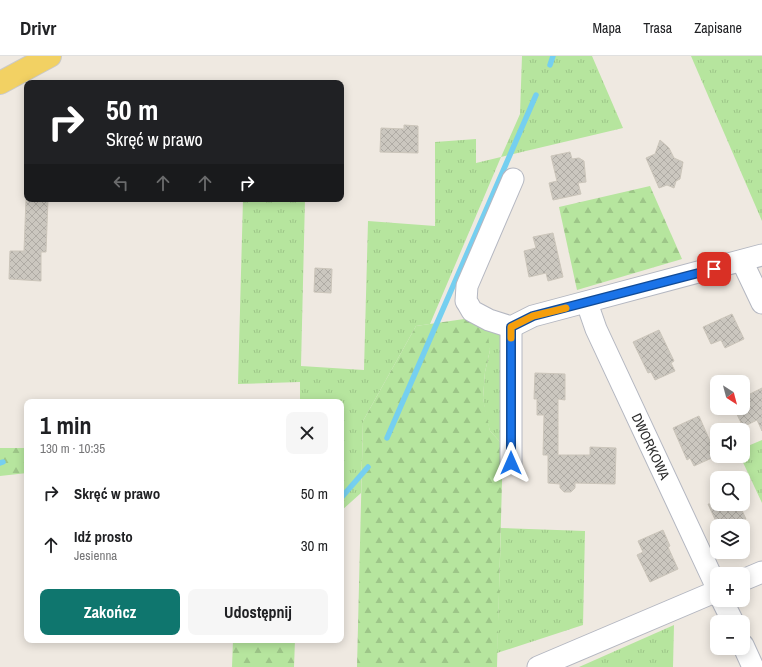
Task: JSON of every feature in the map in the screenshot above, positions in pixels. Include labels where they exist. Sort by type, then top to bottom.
[{"type":"main road","points":[[0,83],[50,56]]},
{"type":"street","points":[[513,180],[468,286],[466,301],[472,311],[489,320],[511,327],[533,316],[587,303],[762,255]]},
{"type":"street","points":[[742,261],[762,303]]},
{"type":"street","name":"DWORKOWA","points":[[587,303],[596,329],[710,573]]},
{"type":"street","points":[[511,327],[511,463]]},
{"type":"street","points":[[750,577],[762,572]]},
{"type":"street","points":[[538,667],[710,594]]},
{"type":"street","points":[[748,655],[753,667]]},
{"type":"green space","points":[[522,56],[592,56],[623,128],[501,157],[520,114]]},
{"type":"green space","points":[[691,56],[762,56],[762,221]]},
{"type":"green space","points":[[476,139],[476,163],[501,157],[430,324],[416,326],[363,421],[361,493],[344,508],[344,399],[300,399],[300,382],[238,384],[243,202],[305,202],[301,366],[364,370],[368,221],[435,226],[435,142]]},
{"type":"green space","points":[[650,186],[682,259],[577,290],[559,207]]},
{"type":"green space","points":[[471,318],[478,321],[488,336],[490,350],[485,372],[483,398],[490,431],[503,445],[497,667],[357,667],[363,421],[416,326]]},
{"type":"green space","points":[[478,321],[506,333],[503,445],[490,431],[486,416],[483,398],[485,372],[490,350]]},
{"type":"green space","points":[[762,440],[762,503],[750,477],[750,471],[747,471],[743,463],[750,463],[750,445]]},
{"type":"green space","points":[[0,448],[24,448],[24,473],[0,476]]},
{"type":"green space","points":[[501,528],[585,531],[583,625],[497,653]]},
{"type":"green space","points":[[674,625],[673,667],[579,667]]},
{"type":"green space","points":[[233,643],[295,643],[294,667],[232,667]]},
{"type":"building","points":[[404,125],[418,126],[418,153],[380,152],[381,128],[404,129]]},
{"type":"building","points":[[660,140],[669,148],[674,158],[683,162],[680,179],[676,181],[674,188],[667,185],[659,188],[646,158],[655,154]]},
{"type":"building","points":[[570,152],[572,159],[579,158],[584,161],[586,182],[578,183],[581,194],[553,200],[549,183],[557,181],[551,156]]},
{"type":"building","points":[[26,202],[48,202],[46,252],[41,252],[41,281],[9,279],[10,251],[24,251]]},
{"type":"building","points":[[553,233],[563,277],[548,281],[546,273],[529,277],[524,251],[536,248],[533,237]]},
{"type":"building","points":[[315,268],[332,269],[331,293],[314,292]]},
{"type":"building","points":[[732,314],[744,339],[725,348],[721,340],[711,344],[703,327]]},
{"type":"building","points":[[659,330],[674,361],[671,363],[675,371],[655,380],[651,372],[648,373],[633,342]]},
{"type":"building","points":[[535,373],[565,374],[565,400],[558,399],[558,455],[590,455],[590,447],[616,448],[615,484],[575,483],[575,488],[571,492],[564,492],[560,488],[560,484],[548,483],[548,455],[543,455],[544,415],[537,415],[537,399],[534,399]]},
{"type":"building","points":[[762,388],[762,431],[757,420],[750,424],[741,423],[737,415],[750,415],[750,394]]},
{"type":"building","points":[[699,416],[710,441],[710,459],[694,466],[690,458],[687,460],[673,428]]},
{"type":"building","points":[[711,511],[742,511],[746,519],[715,519]]},
{"type":"building","points":[[663,530],[670,546],[668,547],[678,569],[650,582],[637,555],[643,552],[638,541]]},
{"type":"waterway","points":[[550,65],[553,56]]},
{"type":"waterway","points":[[387,438],[536,95]]},
{"type":"waterway","points":[[344,495],[368,467]]},
{"type":"slow traffic","points":[[511,338],[511,327],[520,322],[533,316],[566,308]]},
{"type":"route","points":[[511,463],[511,327],[533,316],[714,269]]}]
